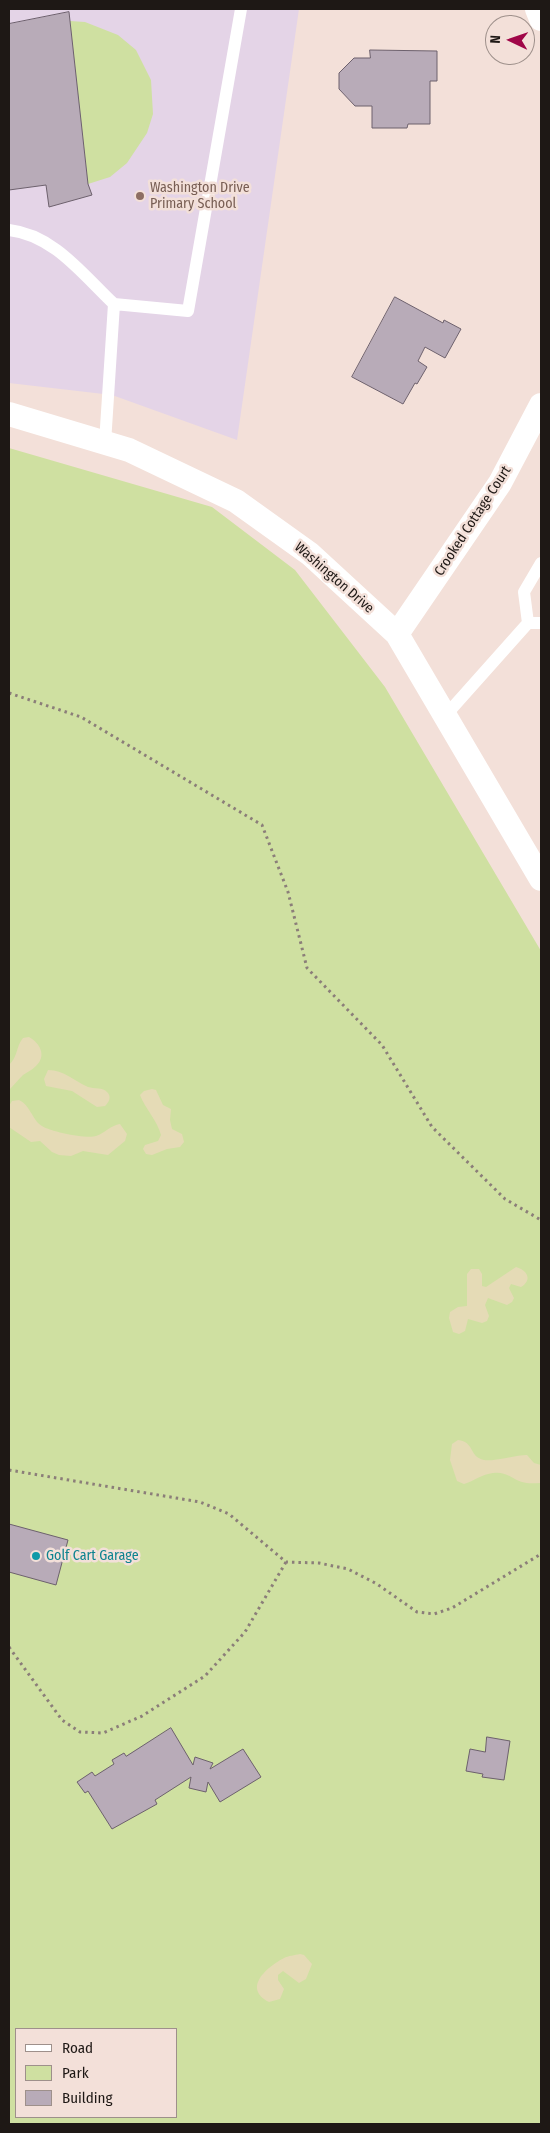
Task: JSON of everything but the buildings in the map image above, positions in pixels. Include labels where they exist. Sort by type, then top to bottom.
[{"type":"street","points":[[537,9],[541,19]]},
{"type":"street","name":"Crooked Cottage Court","points":[[397,634],[500,483],[541,405]]},
{"type":"street","name":"Washington Drive","points":[[9,414],[128,450],[236,501],[310,554],[397,634],[541,879]]},
{"type":"lane","points":[[9,230],[42,241],[67,257],[114,304],[188,311],[242,9]]},
{"type":"lane","points":[[105,443],[114,304]]},
{"type":"lane","points":[[528,623],[524,592],[541,563]]},
{"type":"lane","points":[[446,715],[528,623],[541,623]]},
{"type":"path","points":[[9,693],[81,717],[262,825],[288,892],[307,968],[382,1045],[432,1127],[505,1199],[541,1220]]},
{"type":"path","points":[[9,1470],[200,1502],[229,1514],[286,1562],[319,1563],[348,1569],[377,1584],[417,1612],[434,1614],[452,1608],[541,1554]]},
{"type":"path","points":[[9,1646],[62,1720],[80,1732],[103,1733],[142,1716],[205,1676],[245,1632],[286,1562]]},
{"type":"shaded area","name":"Washington Drive Primary School","points":[[9,9],[299,9],[237,440],[112,395],[9,383]]},
{"type":"green space","points":[[70,21],[85,22],[118,35],[136,50],[151,80],[153,114],[147,133],[127,163],[110,177],[88,184]]},
{"type":"green space","points":[[9,448],[212,507],[295,570],[385,687],[541,951],[541,2124],[9,2124]]},
{"type":"sand","points":[[29,1037],[39,1046],[42,1054],[41,1058],[33,1069],[23,1075],[9,1090],[9,1065],[14,1059],[23,1038]]},
{"type":"sand","points":[[48,1070],[64,1074],[88,1087],[105,1090],[109,1094],[109,1101],[105,1106],[97,1107],[72,1091],[46,1086],[44,1079]]},
{"type":"sand","points":[[156,1090],[163,1105],[171,1109],[170,1120],[172,1129],[182,1134],[184,1142],[180,1147],[167,1149],[152,1155],[146,1154],[143,1149],[145,1145],[158,1141],[161,1135],[140,1095],[144,1091]]},
{"type":"sand","points":[[19,1100],[42,1126],[53,1131],[91,1137],[120,1124],[127,1134],[125,1141],[108,1155],[83,1151],[71,1156],[59,1155],[52,1152],[40,1141],[31,1142],[9,1127],[9,1106],[12,1101]]},
{"type":"sand","points":[[516,1267],[523,1270],[528,1278],[521,1287],[511,1284],[509,1288],[514,1298],[512,1302],[507,1305],[488,1298],[485,1305],[489,1316],[487,1321],[482,1323],[468,1319],[465,1331],[459,1334],[453,1332],[449,1318],[450,1312],[458,1307],[467,1306],[467,1274],[471,1269],[479,1269],[482,1274],[482,1286],[486,1287]]},
{"type":"sand","points":[[458,1440],[470,1446],[476,1456],[484,1460],[527,1455],[534,1463],[541,1465],[541,1483],[524,1483],[505,1474],[497,1473],[485,1475],[464,1484],[457,1481],[450,1460],[452,1444]]},
{"type":"sand","points":[[300,1954],[304,1955],[312,1964],[306,1979],[299,1983],[283,1971],[278,1975],[278,1980],[284,1989],[280,1999],[269,2002],[261,1996],[257,1984],[265,1972],[284,1958]]},
{"type":"place","name":"Washington Drive Primary School","points":[[140,196]]},
{"type":"place","name":"Golf Cart Garage","points":[[36,1556]]}]
